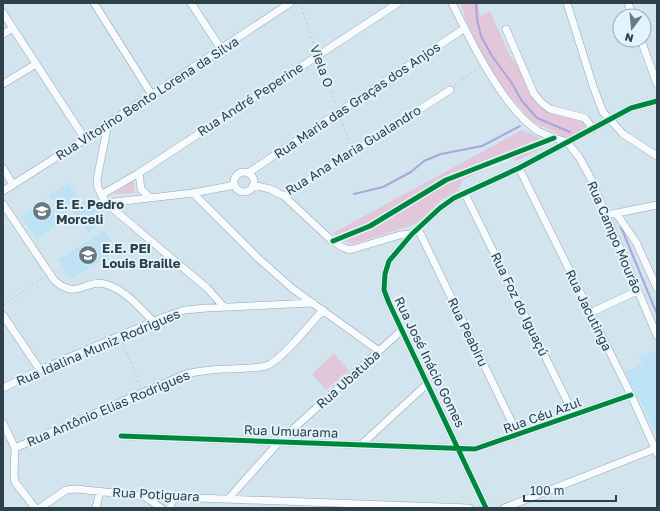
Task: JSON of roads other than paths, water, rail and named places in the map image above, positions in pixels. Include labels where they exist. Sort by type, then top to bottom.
[{"type":"street","points":[[94,3],[152,95]]},
{"type":"street","points":[[191,3],[221,49]]},
{"type":"street","name":"Rua Vitorino Bento Lorena da Silva","points":[[3,191],[108,124],[290,3]]},
{"type":"street","name":"Rua André Peperine","points":[[101,195],[139,173],[398,3]]},
{"type":"street","points":[[452,3],[484,64],[505,95],[532,125],[547,135],[567,142]]},
{"type":"street","points":[[567,3],[593,86],[604,112],[609,120],[623,134],[657,156]]},
{"type":"street","points":[[3,13],[85,139]]},
{"type":"street","points":[[3,34],[13,28]]},
{"type":"street","name":"Rua Maria das Graças dos Anjos","points":[[248,173],[465,28]]},
{"type":"street","points":[[506,29],[534,94],[550,109],[585,118],[590,122],[593,129]]},
{"type":"street","points":[[645,48],[657,84]]},
{"type":"street","points":[[3,84],[36,64]]},
{"type":"street","name":"Rua Ana Maria Gualandro","points":[[254,185],[270,189],[284,196],[353,150],[450,90]]},
{"type":"street","name":"Rua José Inácio Gomes","points":[[486,508],[384,290],[385,274],[389,261],[412,234],[440,208],[454,198],[519,168],[631,108],[657,101]]},
{"type":"street","points":[[108,124],[97,180],[98,188],[106,203],[207,288],[224,307]]},
{"type":"street","name":"Rua Campo Mourão","points":[[567,142],[579,157],[590,177],[657,336]]},
{"type":"street","points":[[3,168],[13,185]]},
{"type":"street","name":"Rua Jacutinga","points":[[519,168],[631,395],[656,450]]},
{"type":"street","points":[[139,173],[141,189],[149,197]]},
{"type":"street","points":[[248,173],[252,176],[254,185],[250,190],[244,192],[238,190],[235,185],[235,178],[239,174],[248,173]]},
{"type":"street","points":[[106,203],[149,197],[193,194],[235,185]]},
{"type":"street","points":[[193,194],[258,258],[293,289],[379,351]]},
{"type":"street","name":"Rua Foz do Iguaçú","points":[[465,194],[574,415]]},
{"type":"street","points":[[284,196],[330,239],[350,250],[400,235],[412,234]]},
{"type":"street","points":[[3,204],[49,273],[61,286],[68,290],[77,290],[96,284],[108,285],[133,301],[154,322]]},
{"type":"street","points":[[606,215],[657,205]]},
{"type":"street","points":[[616,213],[636,242],[654,290]]},
{"type":"street","name":"Rua Peabiru","points":[[418,229],[518,435]]},
{"type":"street","points":[[590,312],[637,291]]},
{"type":"street","name":"Rua Idalina Muniz Rodrigues","points":[[3,388],[40,370],[185,310],[313,303]]},
{"type":"street","name":"Rua Antônio Elias Rodrigues","points":[[15,448],[186,374],[201,371],[257,368],[267,365],[280,356],[323,310]]},
{"type":"street","points":[[3,315],[40,370]]},
{"type":"street","name":"Rua Ubatuba","points":[[229,498],[280,441],[402,330]]},
{"type":"street","points":[[362,444],[428,383]]},
{"type":"street","name":"Rua Céu Azul","points":[[460,450],[475,449],[631,395]]},
{"type":"street","points":[[3,423],[15,448],[15,482],[36,508]]},
{"type":"street","name":"Rua Umuarama","points":[[121,436],[362,444],[460,450]]},
{"type":"street","points":[[504,508],[656,450]]},
{"type":"street","name":"Rua Potiguara","points":[[40,508],[66,490],[76,489],[144,496],[178,496],[469,508]]},
{"type":"street","points":[[96,508],[100,491]]},
{"type":"street","points":[[144,496],[162,508]]},
{"type":"street","points":[[170,508],[172,501],[178,496]]},
{"type":"waterway","points":[[476,3],[477,19],[481,36],[492,56],[511,82],[522,101],[537,118],[570,132]]},
{"type":"waterway","points":[[354,194],[383,187],[411,172],[424,161],[441,154],[482,146],[520,126]]},
{"type":"waterway","points":[[621,227],[657,314]]},
{"type":"place","name":"E. E. Pedro Morceli","points":[[42,211]]},
{"type":"place","name":"E.E. PEI Louis Braille","points":[[88,255]]}]
